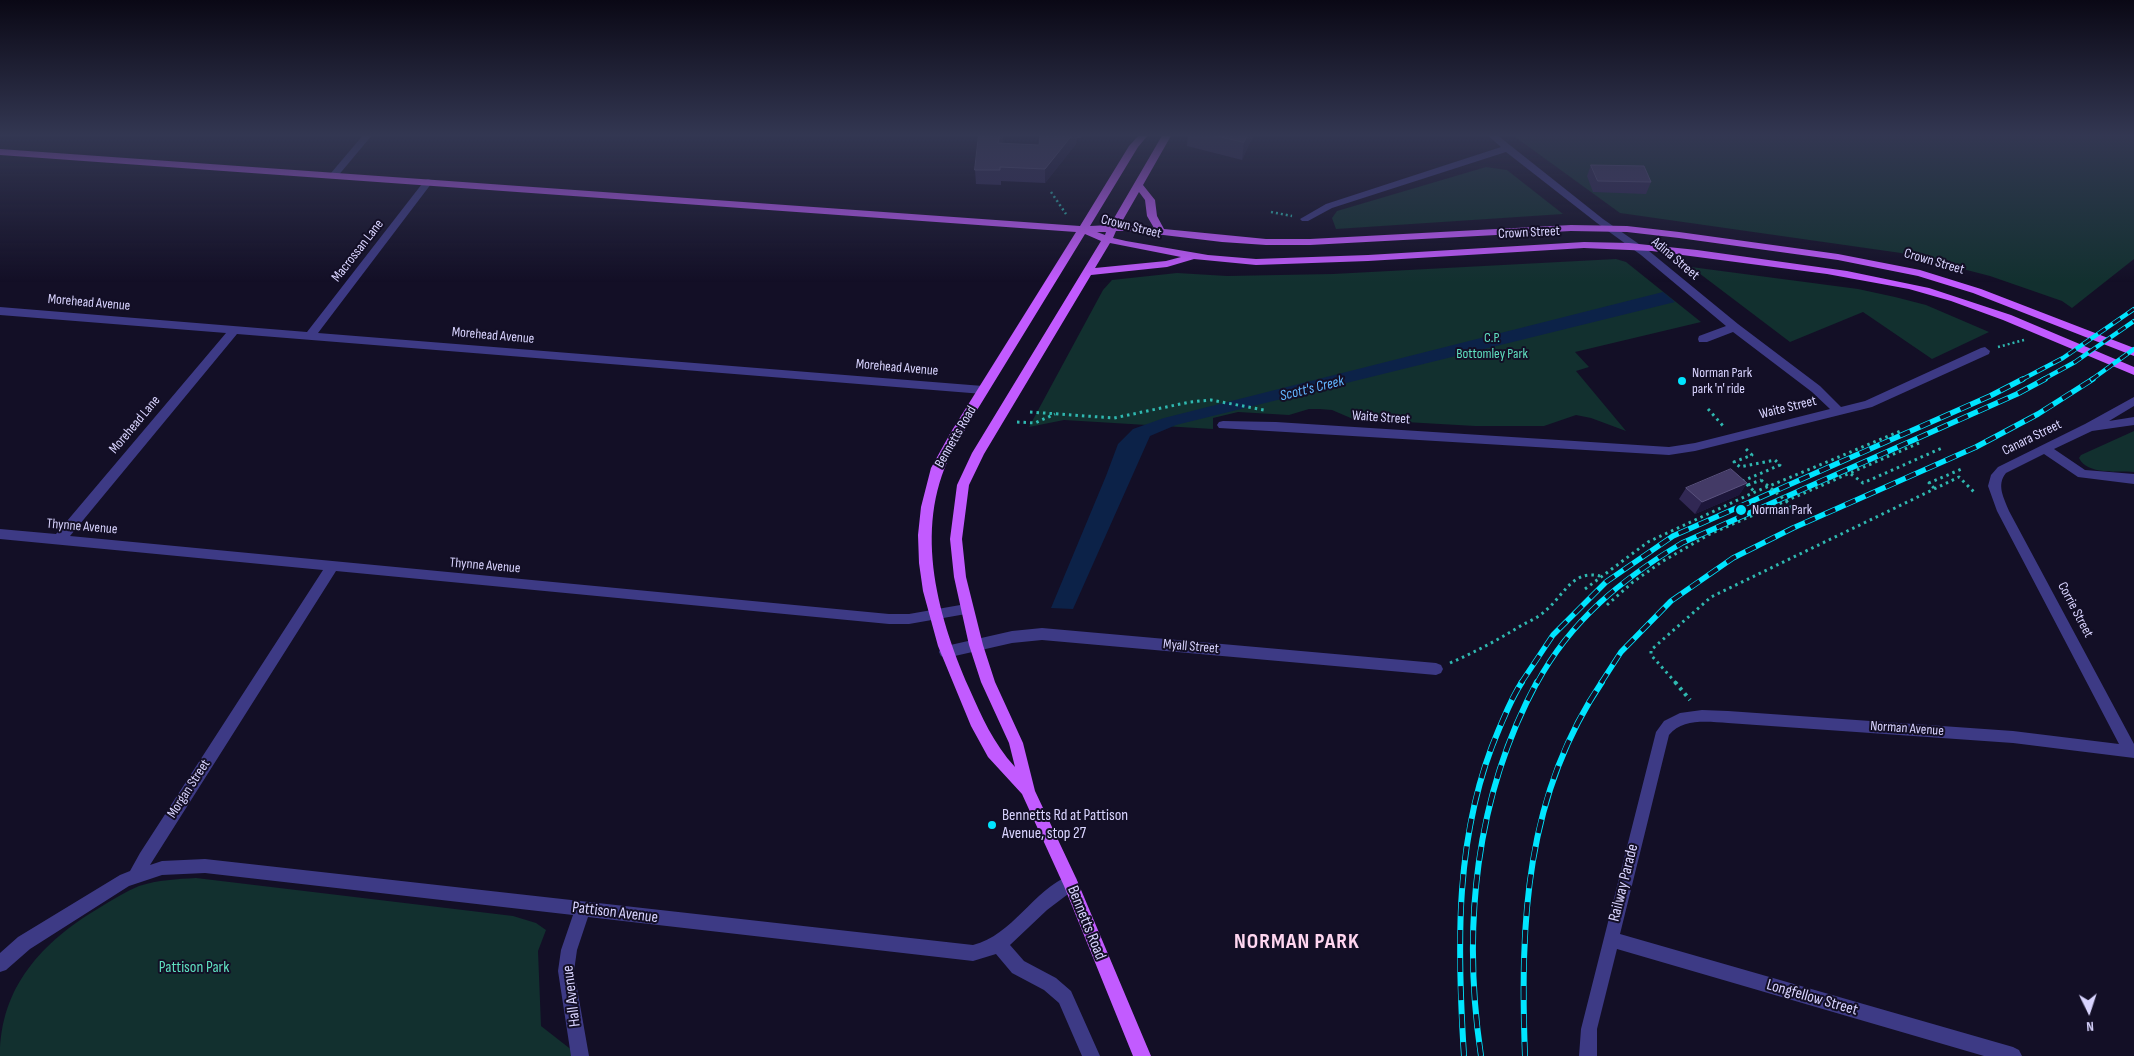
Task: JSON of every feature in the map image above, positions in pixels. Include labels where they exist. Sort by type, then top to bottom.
[{"type":"main road","points":[[446,183],[1082,229]]},
{"type":"main road","name":"Bennetts Road","points":[[1028,791],[992,751],[946,652],[935,614],[928,572],[926,541],[930,493],[938,466],[1111,183]]},
{"type":"main road","name":"Bennetts Road","points":[[1138,184],[1088,272],[978,453],[963,485],[957,522],[956,558],[966,609],[976,645],[988,682],[1016,744],[1028,791],[1070,883],[1142,1056]]},
{"type":"main road","points":[[1138,184],[1150,200],[1152,216],[1161,232]]},
{"type":"main road","name":"Crown Street","points":[[1082,229],[1113,228],[1230,240],[1310,242],[1551,228],[1609,228],[1688,236],[1893,266],[1968,288],[2134,352]]},
{"type":"main road","name":"Crown Street","points":[[1082,229],[1106,239],[1126,244],[1240,262],[1272,262],[1565,246],[1636,246],[1685,251],[1844,273],[1906,285],[1967,303],[2134,370]]},
{"type":"main road","points":[[1088,272],[1167,264],[1195,256]]},
{"type":"street","name":"Macrossan Lane","points":[[310,336],[427,183]]},
{"type":"street","points":[[1305,219],[1329,206],[1399,183]]},
{"type":"street","name":"Adina Street","points":[[1553,183],[1609,228],[1636,246],[1734,327],[1816,389],[1838,412]]},
{"type":"street","name":"Morehead Avenue","points":[[0,311],[983,390]]},
{"type":"street","points":[[1703,339],[1734,327]]},
{"type":"street","name":"Morehead Lane","points":[[58,540],[234,330]]},
{"type":"street","name":"Waite Street","points":[[1223,425],[1322,425],[1587,440],[1651,450],[1683,449],[1873,402],[1986,351]]},
{"type":"street","name":"Canara Street","points":[[1994,482],[2003,468],[2089,428],[2134,401]]},
{"type":"street","name":"Canara Street","points":[[2089,428],[2134,421]]},
{"type":"street","points":[[2044,448],[2082,474],[2134,479]]},
{"type":"street","name":"Corrie Street","points":[[1994,482],[1996,494],[2003,511],[2132,752]]},
{"type":"street","name":"Thynne Avenue","points":[[0,534],[889,619],[909,618],[966,609]]},
{"type":"street","name":"Morgan Street","points":[[136,875],[145,858],[332,566]]},
{"type":"street","name":"Myall Street","points":[[946,652],[1027,635],[1057,635],[1436,669]]},
{"type":"street","name":"Norman Avenue","points":[[1680,719],[1697,716],[1722,716],[2003,736],[2059,741],[2132,752]]},
{"type":"street","name":"Railway Parade","points":[[1588,1056],[1589,1029],[1660,740],[1669,725],[1680,719]]},
{"type":"street","name":"Pattison Avenue","points":[[136,875],[175,866],[205,866],[960,952],[973,952],[999,945],[1009,938],[1036,909],[1070,883]]},
{"type":"street","points":[[0,964],[40,932],[107,890],[136,875]]},
{"type":"street","name":"Hall Avenue","points":[[580,1056],[566,971],[568,950],[583,909]]},
{"type":"street","name":"Longfellow Street","points":[[1610,939],[2013,1056]]},
{"type":"street","points":[[999,945],[1018,967],[1050,984],[1065,997],[1089,1056]]},
{"type":"path","points":[[1051,192],[1066,214]]},
{"type":"path","points":[[1271,212],[1305,219]]},
{"type":"path","points":[[1986,351],[2024,340]]},
{"type":"path","points":[[1030,412],[1114,418],[1190,402],[1211,400],[1263,410]]},
{"type":"path","points":[[1708,409],[1724,427]]},
{"type":"path","points":[[1017,422],[1035,422],[1056,414]]},
{"type":"path","points":[[1585,589],[1648,542],[1755,492],[1903,430]]},
{"type":"path","points":[[1607,605],[1633,582],[1663,561],[1710,534],[1919,444]]},
{"type":"path","points":[[1851,474],[1863,483],[1942,448]]},
{"type":"path","points":[[1746,449],[1752,455],[1734,462],[1740,467],[1775,460],[1780,464],[1743,481],[1755,492]]},
{"type":"path","points":[[1934,488],[1929,483],[1964,468]]},
{"type":"path","points":[[1690,700],[1651,655],[1651,650],[1711,597],[1899,508],[1934,488],[1959,477],[1975,493]]},
{"type":"path","points":[[1748,486],[1761,480],[1792,506],[1780,512],[1774,508]]},
{"type":"path","points":[[1436,669],[1486,647],[1546,611],[1568,585],[1580,578],[1592,574],[1601,576]]},
{"type":"green space","points":[[1431,183],[1524,183],[1563,214],[1336,229],[1332,218],[1337,211]]},
{"type":"green space","points":[[1579,183],[2134,183],[2134,259],[2072,308],[2062,301],[1990,276],[1901,253],[1620,213]]},
{"type":"green space","name":"C.P. Bottomley Park","points":[[1616,259],[1626,262],[1701,322],[1575,352],[1589,367],[1576,371],[1626,431],[1591,418],[1576,415],[1544,426],[1475,426],[1353,419],[1332,410],[1320,409],[1309,409],[1289,415],[1238,412],[1213,418],[1213,429],[1064,420],[1029,427],[1103,290],[1112,280],[1177,273],[1227,276],[1333,274]]},
{"type":"green space","points":[[1691,267],[1858,289],[1895,297],[1926,305],[1989,332],[1932,359],[1863,312],[1790,342]]},
{"type":"green space","points":[[2134,431],[2134,472],[2096,470],[2083,463],[2079,458],[2081,455]]},
{"type":"green space","name":"Pattison Park","points":[[196,878],[513,916],[536,923],[546,930],[538,951],[541,1026],[573,1051],[574,1056],[0,1056],[2,1031],[7,1009],[16,988],[28,969],[59,936],[78,921],[139,886],[160,881]]},
{"type":"water","name":"Scott's Creek","points":[[1663,292],[1675,302],[1176,425],[1150,436],[1073,609],[1051,608],[1118,444],[1133,429],[1164,418]]},
{"type":"building","points":[[1731,469],[1747,483],[1702,502],[1686,488]]},
{"type":"railway","points":[[2021,380],[2063,358],[2134,309]]},
{"type":"railway","points":[[2042,380],[2075,362],[2134,321]]},
{"type":"railway","points":[[2091,380],[2134,349]]},
{"type":"railway","points":[[1521,683],[1553,635],[1606,582],[1673,536],[1990,396],[2023,379]]},
{"type":"railway","points":[[1537,683],[1566,640],[1600,603],[1639,571],[1682,543],[2017,394],[2045,379]]},
{"type":"railway","points":[[1601,683],[1621,652],[1671,601],[1733,558],[1793,528],[1976,447],[2038,414],[2093,379]]},
{"type":"railway","points":[[1464,1056],[1460,932],[1466,849],[1484,768],[1499,729],[1522,682]]},
{"type":"railway","points":[[1481,1056],[1475,1008],[1473,960],[1474,911],[1479,864],[1487,817],[1499,771],[1516,726],[1537,682]]},
{"type":"railway","points":[[1525,1056],[1524,957],[1527,909],[1542,815],[1557,770],[1576,725],[1602,682]]},
{"type":"place","name":"Norman Park park 'n' ride","points":[[1682,381]]},
{"type":"place","name":"Norman Park","points":[[1741,510]]},
{"type":"place","name":"Bennetts Rd at Pattison Avenue, stop 27","points":[[992,825]]},
{"type":"district","name":"NORMAN PARK","points":[[1297,942]]}]
